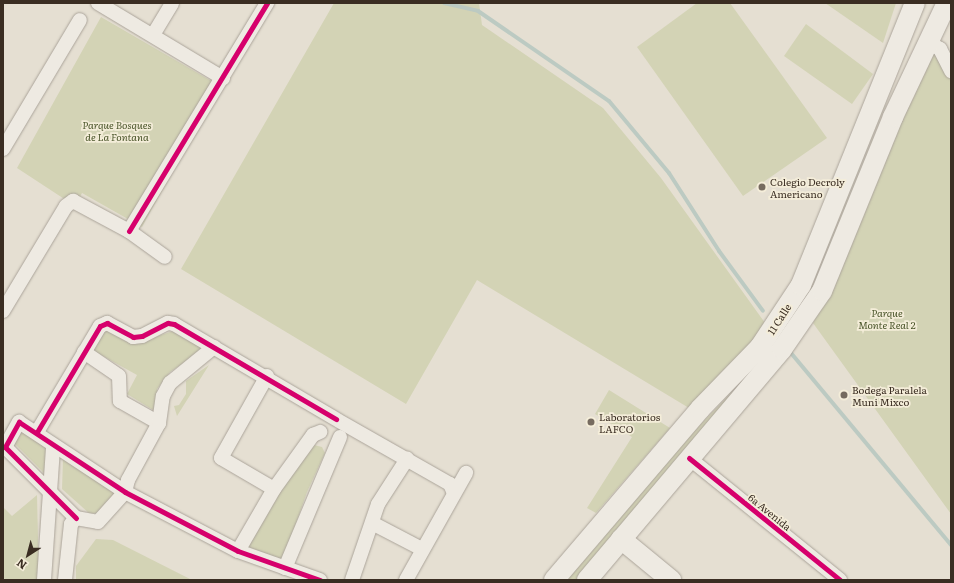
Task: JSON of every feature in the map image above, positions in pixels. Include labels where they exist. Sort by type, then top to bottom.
[{"type":"main road","name":"11 Calle","points":[[554,580],[700,409],[760,347],[801,285],[915,3]]},
{"type":"main road","points":[[928,42],[926,24],[929,3]]},
{"type":"main road","name":"11 Calle","points":[[587,580],[782,349],[822,291],[893,117],[947,3]]},
{"type":"main road","points":[[621,539],[671,580]]},
{"type":"street","points":[[98,3],[223,78]]},
{"type":"street","points":[[153,35],[172,3]]},
{"type":"street","points":[[129,231],[267,3]]},
{"type":"street","points":[[3,149],[80,20]]},
{"type":"street","points":[[928,42],[940,49],[951,71]]},
{"type":"street","points":[[3,311],[66,206],[73,200],[129,231],[165,257]]},
{"type":"street","points":[[38,432],[100,326],[107,323],[133,337],[142,336],[168,323],[174,324],[314,404],[339,428]]},
{"type":"street","points":[[214,347],[170,383],[163,396],[159,423],[128,480],[125,492],[98,522],[76,518],[50,490],[5,447],[19,422],[38,432],[54,447],[125,492],[238,551],[320,580]]},
{"type":"street","points":[[84,352],[119,376],[120,401],[159,423]]},
{"type":"street","points":[[267,376],[221,458],[274,488]]},
{"type":"street","points":[[314,404],[326,440],[339,428]]},
{"type":"street","points":[[238,551],[274,488],[313,435],[328,418],[339,428],[363,434],[450,484],[454,492]]},
{"type":"street","points":[[285,568],[339,428]]},
{"type":"street","points":[[44,580],[54,447]]},
{"type":"street","name":"6a Avenida","points":[[689,458],[840,580]]},
{"type":"street","points":[[352,580],[378,504],[407,459]]},
{"type":"street","points":[[406,580],[466,472]]},
{"type":"street","points":[[65,580],[71,524],[76,518]]},
{"type":"street","points":[[372,523],[422,549]]},
{"type":"street","points":[[46,555],[67,555]]},
{"type":"green space","points":[[334,3],[479,3],[482,25],[603,108],[661,178],[765,323],[749,350],[689,408],[477,280],[406,404],[181,269]]},
{"type":"green space","points":[[697,3],[730,3],[827,138],[743,196],[637,47]]},
{"type":"green space","points":[[825,3],[896,3],[883,43]]},
{"type":"green space","name":"Parque Bosques de La Fontana","points":[[101,17],[220,86],[142,227],[82,193],[75,206],[17,168]]},
{"type":"green space","points":[[806,24],[873,74],[852,104],[784,56]]},
{"type":"green space","name":"Parque Monte Real 2","points":[[936,45],[951,76],[951,514],[813,323],[828,294],[895,118]]},
{"type":"green space","points":[[107,326],[137,343],[179,329],[210,345],[170,372],[157,389],[158,413],[127,394],[137,375],[92,350]]},
{"type":"green space","points":[[209,365],[177,416],[174,406],[179,405],[186,394],[186,381]]},
{"type":"green space","points":[[758,366],[576,580],[564,580],[686,439]]},
{"type":"green space","points":[[609,390],[670,428],[596,513],[587,508],[632,437],[595,414]]},
{"type":"green space","points":[[20,429],[49,449],[48,477],[12,441]]},
{"type":"green space","points":[[314,445],[322,447],[325,453],[307,492],[283,561],[248,547],[278,491]]},
{"type":"green space","points":[[63,457],[117,491],[103,512],[90,514],[62,489]]},
{"type":"green space","points":[[37,495],[39,580],[7,580],[3,578],[3,507],[12,516]]},
{"type":"green space","points":[[96,539],[113,540],[192,580],[76,579],[76,566]]},
{"type":"waterway","points":[[444,3],[478,11],[609,101],[669,173],[719,251],[763,311]]},
{"type":"waterway","points":[[791,353],[951,545]]},
{"type":"cycle path","points":[[129,231],[267,3]]},
{"type":"cycle path","points":[[37,432],[100,326],[107,323],[133,337],[142,336],[168,323],[174,324],[336,419]]},
{"type":"cycle path","points":[[76,518],[5,447],[19,422],[125,492],[238,551],[320,580]]},
{"type":"cycle path","points":[[689,458],[840,580]]},
{"type":"place","name":"Colegio Decroly Americano","points":[[762,187]]},
{"type":"place","name":"Bodega Paralela Muni Mixco","points":[[844,395]]},
{"type":"place","name":"Laboratorios LAFCO","points":[[591,422]]}]
